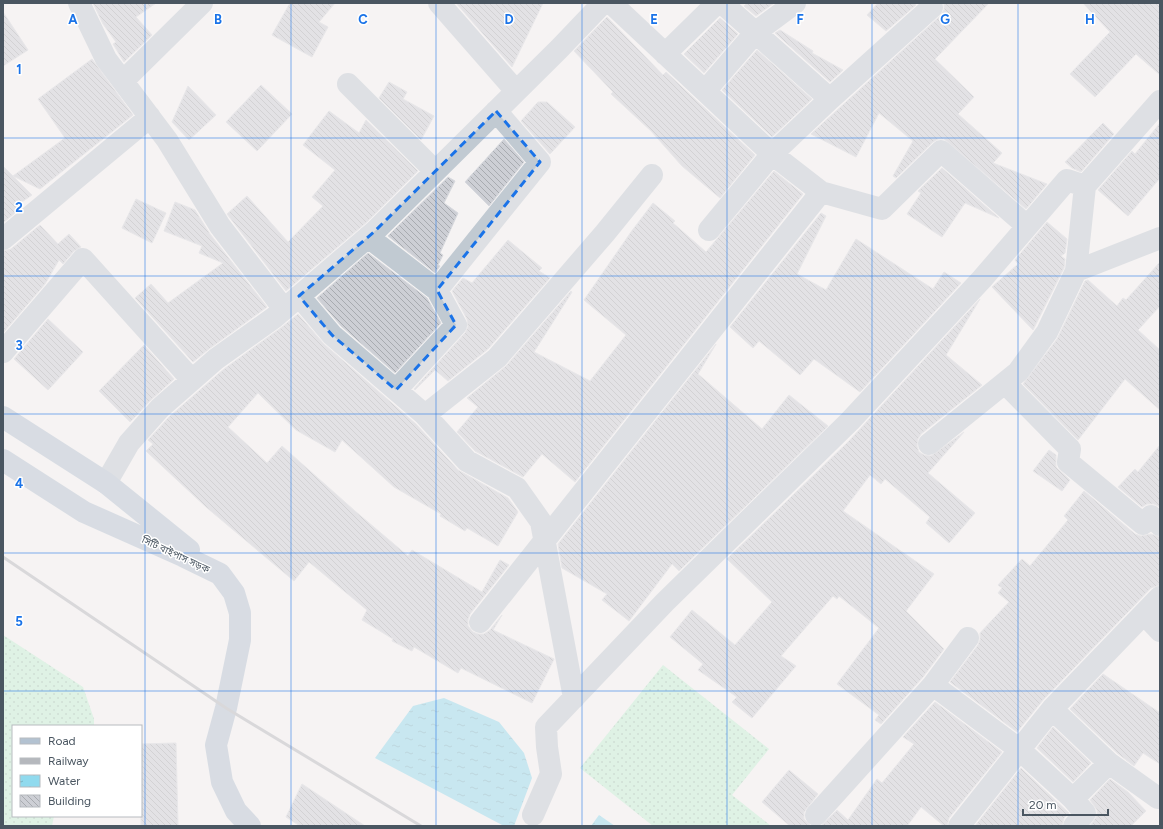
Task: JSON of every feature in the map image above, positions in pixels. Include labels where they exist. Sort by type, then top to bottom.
[{"type":"main road","points":[[3,417],[106,483],[220,574]]},
{"type":"main road","name":"সিটি বাইপাস সড়ক","points":[[3,460],[84,512],[220,574],[234,593],[240,614],[236,666],[216,745],[222,782],[236,810],[250,826]]},
{"type":"street","points":[[79,3],[106,59],[167,140],[220,226],[291,303],[332,335],[425,416],[467,461],[516,488],[540,522],[574,698]]},
{"type":"street","points":[[123,81],[202,3]]},
{"type":"street","points":[[439,3],[516,91]]},
{"type":"street","points":[[106,483],[129,443],[160,408],[216,359],[291,303],[368,237],[516,91],[602,3]]},
{"type":"street","points":[[611,3],[772,154],[821,192],[882,209],[941,151],[1027,226]]},
{"type":"street","points":[[665,54],[717,3]]},
{"type":"street","points":[[722,3],[830,99]]},
{"type":"street","points":[[705,91],[756,32],[795,3]]},
{"type":"street","points":[[709,230],[772,154],[932,4]]},
{"type":"street","points":[[348,84],[435,171]]},
{"type":"street","points":[[928,444],[1018,372],[1047,332],[1076,271],[1085,186],[1158,108]]},
{"type":"street","points":[[437,290],[540,162],[496,111]]},
{"type":"street","points":[[3,239],[150,117]]},
{"type":"street","points":[[425,416],[497,358],[605,234],[652,175]]},
{"type":"street","points":[[534,815],[551,774],[546,727],[665,602],[850,421],[982,279],[1067,180],[1085,186]]},
{"type":"street","points":[[480,622],[821,192]]},
{"type":"street","points":[[368,237],[437,290],[456,325],[396,390]]},
{"type":"street","points":[[1076,271],[1160,238]]},
{"type":"street","points":[[3,352],[83,259],[192,380]]},
{"type":"street","points":[[1005,383],[1070,449],[1068,462],[1143,524],[1151,516],[1160,525]]},
{"type":"street","points":[[959,826],[1052,708],[1160,598]]},
{"type":"street","points":[[1144,614],[1160,631]]},
{"type":"street","points":[[816,815],[933,685],[968,638]]},
{"type":"street","points":[[933,685],[1020,750],[1073,799],[1085,813],[1074,826]]},
{"type":"street","points":[[1052,708],[1109,763],[1158,798],[1160,796]]},
{"type":"street","points":[[1073,799],[1109,763]]},
{"type":"highlighted area","points":[[496,111],[540,162],[437,290],[456,325],[396,390],[332,335],[299,296],[375,231]]},
{"type":"green space","points":[[3,635],[83,687],[94,719],[94,725],[12,725],[12,817],[54,817],[52,826],[3,826]]},
{"type":"green space","points":[[663,665],[769,749],[732,795],[771,826],[653,826],[580,768]]},
{"type":"water","points":[[444,698],[499,722],[524,753],[532,778],[514,826],[504,826],[375,758],[413,706]]},
{"type":"water","points":[[599,815],[615,826],[591,826]]},
{"type":"building","points":[[93,3],[156,3],[136,17],[152,35],[124,62],[113,44],[116,42],[103,24]]},
{"type":"building","points":[[290,3],[335,3],[319,22],[328,27],[312,57],[272,35]]},
{"type":"building","points":[[456,3],[543,3],[512,67]]},
{"type":"building","points":[[747,3],[774,3],[756,16],[744,6]]},
{"type":"building","points":[[878,3],[914,3],[916,5],[886,31],[867,15]]},
{"type":"building","points":[[944,3],[989,3],[935,59],[974,97],[958,114],[1002,153],[993,163],[1047,184],[1026,209],[944,139],[938,139],[933,142],[896,178],[893,176],[913,141],[879,113],[856,157],[811,134],[940,16],[944,10]]},
{"type":"building","points":[[1083,3],[1160,3],[1160,75],[1136,54],[1095,97],[1070,74],[1110,32]]},
{"type":"building","points":[[3,12],[28,50],[3,66]]},
{"type":"building","points":[[607,17],[663,75],[666,72],[755,155],[720,198],[682,166],[651,131],[611,94],[613,92],[574,51]]},
{"type":"building","points":[[720,18],[738,34],[704,73],[684,54]]},
{"type":"building","points":[[780,30],[813,51],[812,53],[843,70],[830,82],[775,33]]},
{"type":"building","points":[[757,50],[812,99],[772,137],[722,90]]},
{"type":"building","points":[[92,59],[133,115],[40,189],[13,176],[65,138],[38,99]]},
{"type":"building","points":[[389,82],[407,92],[403,99],[434,116],[421,140],[379,98]]},
{"type":"building","points":[[261,85],[292,114],[257,151],[226,122]]},
{"type":"building","points":[[188,86],[216,115],[189,140],[172,122]]},
{"type":"building","points":[[538,102],[547,102],[575,127],[550,154],[521,121]]},
{"type":"building","points":[[329,111],[359,133],[366,120],[418,171],[367,222],[286,291],[227,214],[247,196],[288,242],[323,206],[312,197],[335,170],[303,145]]},
{"type":"building","points":[[1103,123],[1114,134],[1081,172],[1072,168],[1065,162]]},
{"type":"building","points":[[1160,123],[1160,178],[1128,216],[1098,190],[1132,151],[1135,154]]},
{"type":"building","points":[[504,139],[524,162],[489,206],[465,182]]},
{"type":"building","points":[[3,166],[32,195],[19,204],[22,207],[3,223]]},
{"type":"building","points":[[942,168],[999,218],[965,203],[942,237],[907,214],[921,193],[918,191]]},
{"type":"building","points":[[774,171],[803,194],[575,482],[542,454],[523,477],[475,451],[457,432],[478,407],[467,398],[506,366],[571,291],[572,292],[534,352],[590,381],[626,335],[584,300],[653,203],[675,221],[673,223],[706,252]]},
{"type":"building","points":[[448,177],[455,181],[444,203],[458,213],[440,253],[443,255],[438,265],[440,266],[435,273],[388,236]]},
{"type":"building","points":[[136,199],[166,213],[152,243],[122,228]]},
{"type":"building","points":[[175,202],[195,210],[210,234],[267,307],[193,362],[135,298],[151,284],[168,303],[223,263],[199,253],[202,246],[164,231]]},
{"type":"building","points":[[821,213],[826,216],[797,274],[826,290],[856,239],[933,289],[944,272],[961,283],[860,392],[814,359],[800,375],[759,341],[753,348],[730,327]]},
{"type":"building","points":[[1047,222],[1067,239],[1065,253],[1061,256],[1065,259],[1064,268],[1033,330],[992,287],[1018,264],[1015,260]]},
{"type":"building","points":[[40,225],[58,244],[69,234],[81,247],[74,251],[63,264],[59,260],[45,284],[3,333],[3,251],[11,249]]},
{"type":"building","points":[[508,240],[542,268],[539,271],[550,278],[488,349],[448,381],[435,370],[415,390],[414,389],[465,333],[468,327],[467,319],[452,291],[463,278],[472,283]]},
{"type":"building","points":[[368,253],[427,298],[441,323],[395,373],[341,326],[317,298]]},
{"type":"building","points":[[1160,262],[1160,306],[1138,330],[1160,350],[1160,410],[1125,379],[1078,440],[1023,384],[1057,339],[1085,281],[1088,280],[1117,306],[1123,298],[1126,300]]},
{"type":"building","points":[[980,299],[946,355],[982,385],[921,434],[918,439],[917,446],[919,452],[924,455],[931,456],[964,432],[928,473],[975,513],[949,543],[926,523],[930,517],[885,479],[881,484],[870,475],[843,511],[934,574],[906,611],[944,649],[923,677],[881,724],[875,720],[879,715],[837,684],[879,628],[839,596],[837,599],[833,596],[781,656],[796,666],[752,718],[732,702],[737,697],[698,670],[703,664],[670,637],[692,610],[735,645],[772,602],[727,559],[848,442]]},
{"type":"building","points":[[298,314],[324,344],[416,424],[458,470],[508,498],[518,512],[498,546],[467,528],[465,531],[440,516],[441,514],[394,487],[342,440],[335,452],[296,430],[258,393],[228,427],[267,463],[282,446],[408,556],[412,550],[482,592],[500,560],[509,565],[470,614],[468,626],[473,632],[484,634],[490,630],[502,615],[493,630],[554,659],[532,703],[461,668],[458,673],[414,647],[412,651],[392,641],[393,639],[362,620],[367,610],[309,562],[294,581],[206,507],[146,451],[153,444],[148,440],[169,417],[224,369]]},
{"type":"building","points":[[48,319],[83,352],[48,390],[14,359]]},
{"type":"building","points":[[716,344],[698,374],[762,429],[789,395],[828,426],[679,571],[672,564],[629,621],[602,600],[607,594],[562,568],[558,544]]},
{"type":"building","points":[[144,345],[174,379],[130,422],[99,391]]},
{"type":"building","points":[[1160,445],[1160,507],[1154,504],[1147,504],[1142,507],[1118,487],[1135,469],[1138,472]]},
{"type":"building","points":[[1049,450],[1056,455],[1056,467],[1070,480],[1062,491],[1033,471]]},
{"type":"building","points":[[1084,491],[1135,534],[1141,536],[1151,534],[1160,537],[1160,585],[1151,588],[1043,700],[1017,732],[950,682],[978,645],[980,633],[1009,602],[998,593],[1002,588],[998,585],[1022,559],[1030,566],[1068,520],[1064,516]]},
{"type":"building","points":[[1103,674],[1160,713],[1160,764],[1143,753],[1134,766],[1117,753],[1070,709]]},
{"type":"building","points":[[935,702],[1002,752],[949,818],[947,826],[944,826],[921,807],[907,826],[821,826],[837,810],[848,820],[877,779],[882,783],[914,744],[903,737]]},
{"type":"building","points":[[1053,727],[1091,763],[1073,782],[1037,748]]},
{"type":"building","points":[[176,743],[178,826],[141,826],[142,744]]},
{"type":"building","points":[[1021,768],[1069,813],[1064,818],[1062,826],[975,826]]},
{"type":"building","points":[[789,770],[818,794],[804,812],[804,819],[811,826],[790,826],[762,802]]},
{"type":"building","points":[[1110,779],[1128,792],[1146,811],[1131,826],[1090,826],[1097,816],[1097,810],[1090,800]]},
{"type":"building","points":[[302,784],[365,826],[300,826],[286,817]]},
{"type":"railway","points":[[3,557],[226,708],[421,826]]}]
